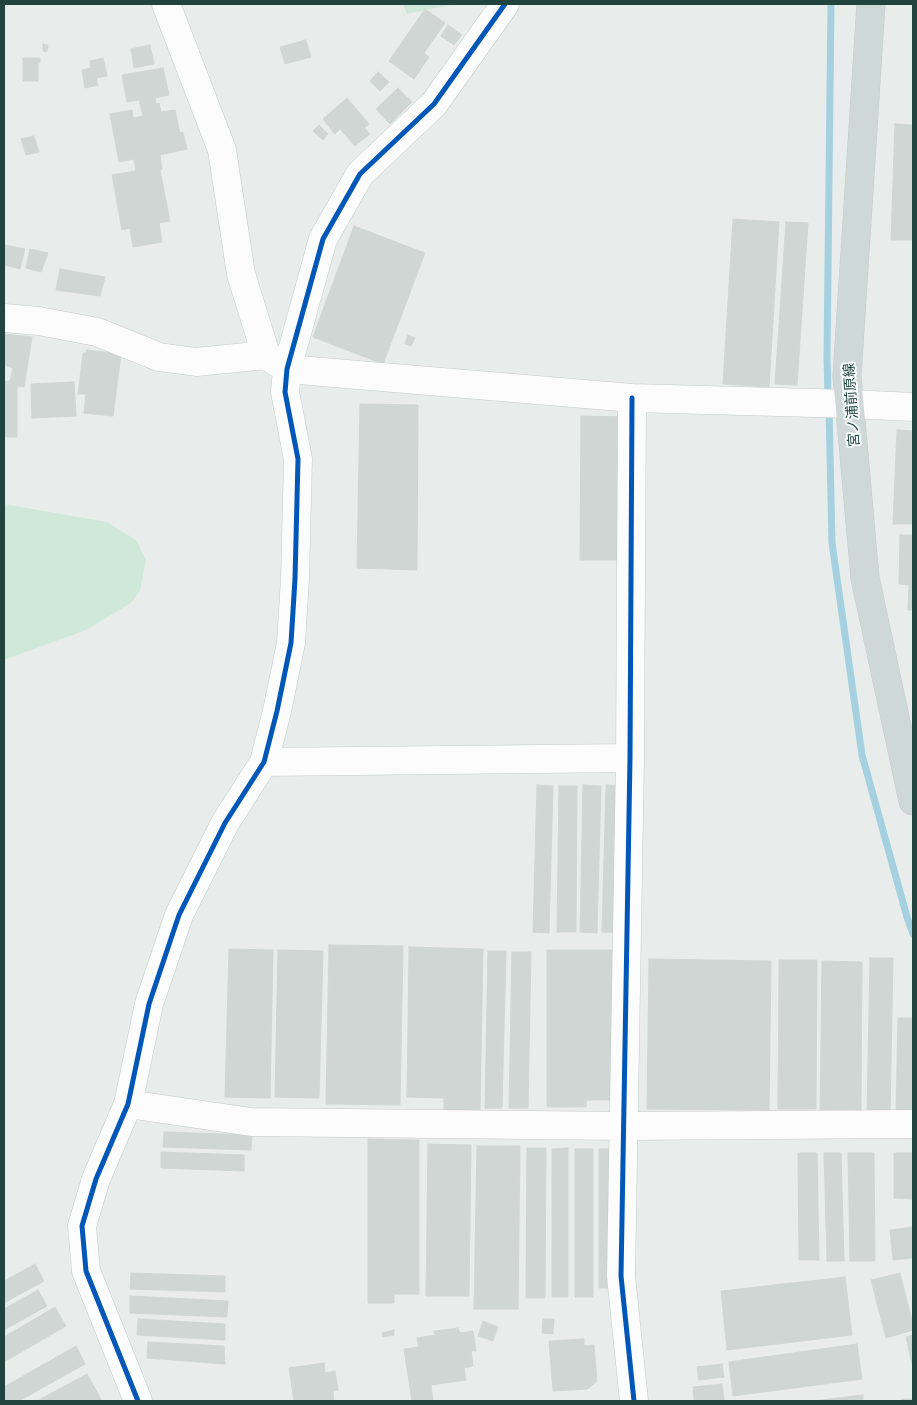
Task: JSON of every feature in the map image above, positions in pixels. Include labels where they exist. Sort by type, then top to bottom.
[{"type":"main road","name":"宮ノ浦前原線","points":[[870,4],[848,376],[865,578],[913,801]]},
{"type":"street","points":[[138,1401],[86,1271],[82,1226],[96,1179],[128,1104],[149,1004],[179,915],[225,823],[264,762],[291,643],[298,459],[286,392],[277,362],[240,274],[222,150],[166,4]]},
{"type":"street","points":[[277,362],[323,239],[360,174],[434,104],[505,4]]},
{"type":"street","points":[[4,318],[39,321],[97,332],[158,357],[196,362],[277,362],[632,398],[851,404],[913,408]]},
{"type":"street","points":[[632,398],[630,758],[622,1276],[634,1401]]},
{"type":"street","points":[[264,762],[630,758]]},
{"type":"street","points":[[128,1104],[251,1122],[624,1126],[913,1124]]},
{"type":"green space","points":[[403,4],[456,4],[407,14]]},
{"type":"green space","points":[[4,504],[107,522],[136,540],[146,560],[140,591],[131,603],[86,630],[4,660]]},
{"type":"building","points":[[425,9],[445,23],[424,53],[429,57],[414,79],[389,61]]},
{"type":"building","points":[[448,25],[462,35],[454,45],[441,36]]},
{"type":"building","points":[[306,40],[311,57],[285,64],[280,47]]},
{"type":"building","points":[[43,44],[48,45],[47,52],[43,51]]},
{"type":"building","points":[[150,45],[154,64],[134,68],[131,49]]},
{"type":"building","points":[[23,58],[40,58],[40,63],[38,62],[38,81],[23,81]]},
{"type":"building","points":[[103,58],[107,76],[96,78],[98,85],[85,88],[82,70],[91,68],[90,61]]},
{"type":"building","points":[[163,68],[169,95],[155,98],[156,104],[159,103],[161,112],[175,110],[180,133],[183,132],[187,149],[160,155],[162,169],[160,170],[170,221],[159,223],[162,242],[133,247],[130,228],[122,230],[112,175],[136,171],[134,159],[119,162],[110,114],[132,110],[133,118],[143,116],[139,100],[127,102],[122,75]]},
{"type":"building","points":[[378,72],[389,82],[380,91],[370,81]]},
{"type":"building","points":[[398,88],[412,102],[390,124],[376,109]]},
{"type":"building","points":[[347,98],[369,124],[364,128],[370,134],[355,146],[340,129],[335,134],[323,119]]},
{"type":"building","points":[[895,124],[913,125],[913,240],[891,240]]},
{"type":"building","points":[[319,125],[328,134],[323,140],[313,131]]},
{"type":"building","points":[[34,136],[39,152],[26,155],[21,139]]},
{"type":"building","points":[[733,219],[779,222],[769,387],[723,384]]},
{"type":"building","points":[[786,222],[808,223],[797,385],[775,384]]},
{"type":"building","points":[[354,226],[425,253],[383,364],[313,337]]},
{"type":"building","points":[[4,245],[25,249],[20,269],[4,265]]},
{"type":"building","points":[[30,249],[48,253],[41,272],[26,268]]},
{"type":"building","points":[[60,269],[105,277],[100,296],[56,290]]},
{"type":"building","points":[[4,334],[32,337],[24,387],[17,386],[17,437],[4,437],[4,381],[10,381],[13,368],[4,365]]},
{"type":"building","points":[[408,335],[415,338],[411,346],[405,344]]},
{"type":"building","points":[[87,350],[121,354],[113,416],[84,413],[86,394],[78,394],[83,353],[86,353]]},
{"type":"building","points":[[74,382],[76,416],[32,418],[31,384]]},
{"type":"building","points":[[360,404],[418,405],[417,570],[357,568]]},
{"type":"building","points":[[581,416],[631,417],[631,560],[580,560]]},
{"type":"building","points":[[897,430],[913,431],[913,524],[893,524]]},
{"type":"building","points":[[900,535],[913,535],[913,610],[908,610],[909,585],[899,584]]},
{"type":"building","points":[[537,785],[553,786],[549,933],[533,932]]},
{"type":"building","points":[[583,785],[601,786],[597,933],[580,932]]},
{"type":"building","points":[[606,785],[626,786],[622,933],[602,932]]},
{"type":"building","points":[[559,786],[577,786],[576,932],[557,932]]},
{"type":"building","points":[[329,945],[403,946],[400,1105],[326,1104]]},
{"type":"building","points":[[409,947],[483,949],[480,1111],[444,1110],[444,1098],[407,1097]]},
{"type":"building","points":[[229,949],[273,950],[270,1098],[225,1097]]},
{"type":"building","points":[[278,950],[323,951],[319,1098],[275,1097]]},
{"type":"building","points":[[547,950],[622,950],[621,1100],[586,1100],[586,1107],[547,1107]]},
{"type":"building","points":[[488,951],[506,951],[502,1108],[485,1108]]},
{"type":"building","points":[[512,952],[531,952],[528,1108],[509,1108]]},
{"type":"building","points":[[870,958],[893,958],[890,1115],[867,1114]]},
{"type":"building","points":[[649,959],[771,961],[769,1110],[647,1109]]},
{"type":"building","points":[[779,960],[817,960],[816,1109],[778,1109]]},
{"type":"building","points":[[822,961],[862,962],[861,1111],[820,1111]]},
{"type":"building","points":[[898,1018],[913,1018],[913,1114],[896,1114]]},
{"type":"building","points":[[164,1132],[252,1135],[251,1150],[163,1147]]},
{"type":"building","points":[[368,1139],[419,1140],[419,1294],[394,1294],[394,1303],[368,1303]]},
{"type":"building","points":[[428,1144],[471,1145],[469,1296],[426,1296]]},
{"type":"building","points":[[477,1146],[520,1146],[518,1309],[474,1309]]},
{"type":"building","points":[[527,1148],[546,1148],[545,1298],[526,1298]]},
{"type":"building","points":[[568,1148],[568,1297],[552,1297],[552,1149]]},
{"type":"building","points":[[575,1149],[593,1149],[593,1297],[575,1297]]},
{"type":"building","points":[[599,1149],[617,1149],[616,1288],[599,1288]]},
{"type":"building","points":[[161,1152],[244,1155],[244,1171],[161,1168]]},
{"type":"building","points":[[798,1153],[817,1153],[819,1260],[799,1260]]},
{"type":"building","points":[[824,1153],[841,1153],[844,1261],[827,1261]]},
{"type":"building","points":[[848,1153],[874,1153],[875,1261],[850,1261]]},
{"type":"building","points":[[894,1153],[913,1153],[913,1199],[894,1198]]},
{"type":"building","points":[[913,1227],[913,1258],[893,1260],[890,1230]]},
{"type":"building","points":[[35,1264],[44,1281],[4,1303],[4,1281]]},
{"type":"building","points":[[131,1273],[225,1276],[225,1292],[130,1289]]},
{"type":"building","points":[[900,1273],[913,1330],[886,1338],[871,1280]]},
{"type":"building","points":[[845,1277],[852,1335],[727,1350],[721,1291]]},
{"type":"building","points":[[38,1290],[47,1306],[4,1330],[4,1309]]},
{"type":"building","points":[[130,1296],[228,1301],[227,1317],[130,1313]]},
{"type":"building","points":[[55,1307],[66,1326],[4,1362],[4,1337]]},
{"type":"building","points":[[138,1319],[225,1324],[225,1340],[137,1335]]},
{"type":"building","points":[[543,1319],[554,1319],[553,1334],[542,1333]]},
{"type":"building","points":[[483,1321],[498,1327],[493,1341],[478,1336]]},
{"type":"building","points":[[458,1328],[460,1333],[473,1331],[476,1351],[471,1351],[473,1366],[464,1368],[466,1380],[431,1385],[433,1401],[412,1401],[404,1349],[419,1347],[417,1338],[435,1335],[434,1331]]},
{"type":"building","points":[[394,1330],[394,1335],[383,1337],[382,1333]]},
{"type":"building","points":[[913,1335],[913,1363],[912,1364],[906,1337]]},
{"type":"building","points":[[584,1339],[584,1346],[594,1345],[597,1381],[588,1389],[553,1391],[549,1341]]},
{"type":"building","points":[[148,1342],[224,1346],[225,1364],[147,1358]]},
{"type":"building","points":[[857,1344],[862,1379],[733,1396],[729,1362]]},
{"type":"building","points":[[76,1346],[85,1364],[19,1401],[4,1401],[4,1387]]},
{"type":"building","points":[[324,1363],[325,1373],[335,1371],[338,1390],[333,1391],[334,1401],[294,1401],[289,1368]]},
{"type":"building","points":[[722,1364],[724,1377],[699,1380],[697,1367]]},
{"type":"building","points":[[87,1374],[102,1401],[37,1401]]},
{"type":"building","points":[[722,1384],[724,1400],[694,1401],[693,1387]]},
{"type":"building","points":[[863,1395],[863,1401],[813,1401]]},
{"type":"building","points":[[902,1399],[913,1399],[913,1401],[902,1401]]},
{"type":"waterway","points":[[828,398],[831,4]]},
{"type":"waterway","points":[[829,409],[832,543],[862,755],[913,934]]},
{"type":"cycle path","points":[[138,1401],[86,1271],[82,1226],[96,1179],[128,1104],[149,1004],[179,915],[225,823],[264,762],[277,711],[291,643],[295,579],[298,459],[285,392],[287,369],[323,239],[360,174],[434,104],[505,4]]},
{"type":"cycle path","points":[[632,398],[630,758],[621,1276],[634,1401]]}]
